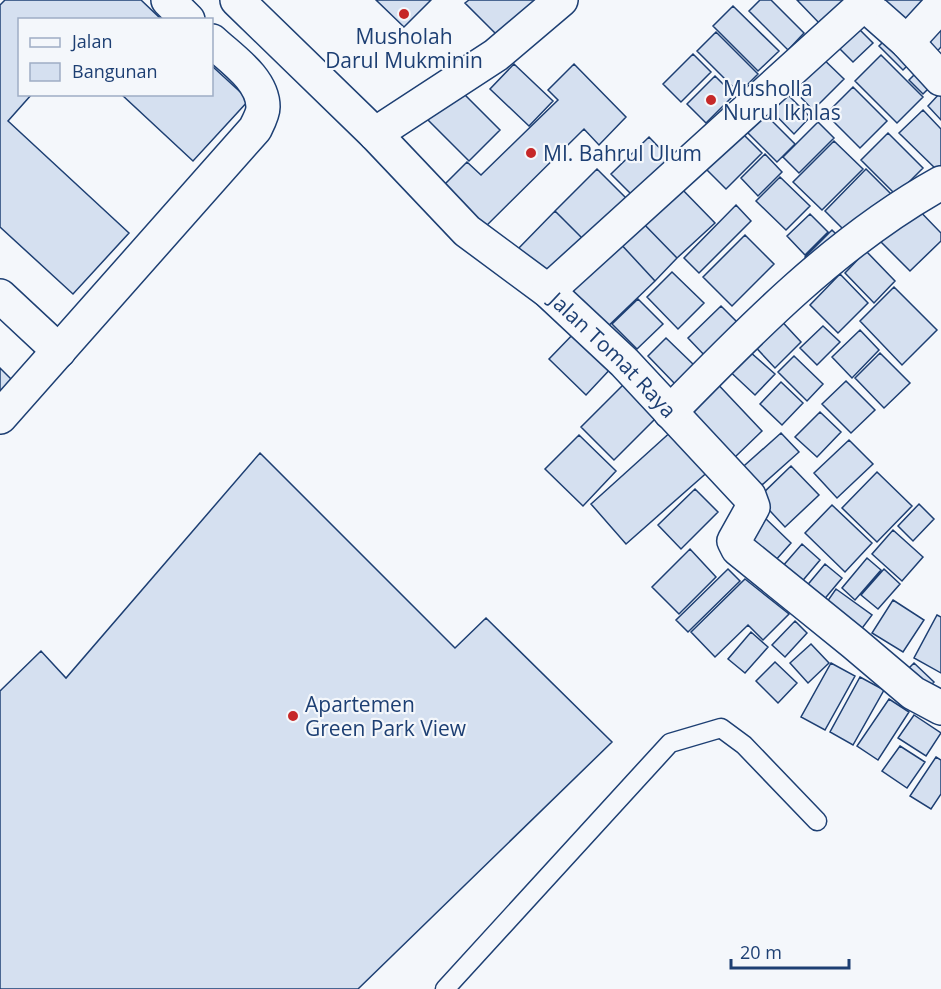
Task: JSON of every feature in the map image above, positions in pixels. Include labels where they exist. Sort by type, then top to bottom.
[{"type":"street","points":[[168,0],[186,18]]},
{"type":"street","name":"Jalan Tomat Raya","points":[[237,0],[375,134],[466,231],[548,291],[624,362],[749,496],[753,507],[734,541],[738,549],[913,693],[941,708]]},
{"type":"street","points":[[375,134],[496,56],[561,0]]},
{"type":"street","points":[[548,291],[866,2],[941,79]]},
{"type":"street","points":[[907,42],[941,5]]},
{"type":"street","points":[[0,417],[255,129],[264,109],[261,92],[213,42]]},
{"type":"street","points":[[670,412],[756,326],[816,273],[877,222],[941,183]]},
{"type":"street","points":[[0,296],[59,351]]},
{"type":"lane","points":[[446,989],[670,743],[721,728],[744,744],[817,821]]},
{"type":"building","points":[[5,0],[141,0],[160,18],[18,18],[18,96],[30,96],[8,121],[129,233],[73,294],[0,227],[0,5]]},
{"type":"building","name":"Musholah Darul Mukminin","points":[[376,0],[431,0],[404,27]]},
{"type":"building","points":[[469,0],[536,0],[499,37],[465,3]]},
{"type":"building","points":[[760,0],[771,0],[804,33],[788,50],[749,11]]},
{"type":"building","points":[[797,0],[846,0],[821,25]]},
{"type":"building","points":[[878,0],[931,0],[904,27]]},
{"type":"building","points":[[733,6],[779,51],[758,71],[713,26]]},
{"type":"building","points":[[851,21],[873,43],[853,62],[831,40]]},
{"type":"building","points":[[933,22],[941,30],[941,47],[932,57],[915,40]]},
{"type":"building","points":[[716,32],[758,74],[739,93],[697,51]]},
{"type":"building","points":[[892,33],[916,57],[903,70],[879,46]]},
{"type":"building","points":[[816,52],[844,79],[813,110],[786,82]]},
{"type":"building","points":[[693,54],[711,72],[681,102],[663,84]]},
{"type":"building","points":[[881,55],[923,97],[897,123],[855,81]]},
{"type":"building","points":[[514,64],[553,101],[529,126],[490,89]]},
{"type":"building","name":"MI. Bahrul Ulum","points":[[574,64],[626,117],[599,145],[584,129],[476,236],[435,194],[467,162],[481,175],[558,100],[548,90]]},
{"type":"building","points":[[923,66],[937,80],[923,94],[909,80]]},
{"type":"building","points":[[213,67],[249,100],[193,161],[123,96],[213,96]]},
{"type":"building","name":"Musholla Nurul Ikhlas","points":[[715,76],[734,95],[706,123],[687,104]]},
{"type":"building","points":[[777,84],[810,117],[794,134],[761,100]]},
{"type":"building","points":[[853,87],[887,121],[860,148],[826,114]]},
{"type":"building","points":[[458,88],[500,130],[469,161],[427,119]]},
{"type":"building","points":[[941,94],[941,120],[928,106]]},
{"type":"building","points":[[755,104],[795,144],[777,162],[737,122]]},
{"type":"building","points":[[923,110],[941,129],[941,170],[939,172],[899,133]]},
{"type":"building","points":[[818,122],[834,138],[799,173],[783,157]]},
{"type":"building","points":[[733,124],[762,153],[726,189],[697,160]]},
{"type":"building","points":[[888,133],[923,168],[896,195],[861,160]]},
{"type":"building","points":[[649,137],[676,165],[639,202],[611,174]]},
{"type":"building","points":[[834,141],[863,169],[822,210],[793,182]]},
{"type":"building","points":[[765,154],[782,172],[758,196],[741,178]]},
{"type":"building","points":[[597,169],[632,204],[590,246],[555,211]]},
{"type":"building","points":[[866,169],[894,197],[853,239],[825,211]]},
{"type":"building","points":[[780,177],[810,206],[786,230],[756,201]]},
{"type":"building","points":[[677,184],[715,223],[677,258],[640,220]]},
{"type":"building","points":[[911,202],[941,233],[941,241],[910,271],[876,237]]},
{"type":"building","points":[[736,205],[751,221],[699,273],[684,258]]},
{"type":"building","points":[[555,211],[590,246],[550,286],[516,251]]},
{"type":"building","points":[[810,214],[828,232],[805,255],[787,236]]},
{"type":"building","points":[[640,220],[677,258],[655,281],[618,241]]},
{"type":"building","points":[[832,230],[845,243],[818,270],[805,257]]},
{"type":"building","points":[[745,235],[774,264],[732,306],[703,277]]},
{"type":"building","points":[[618,241],[655,281],[602,332],[564,293]]},
{"type":"building","points":[[866,251],[895,281],[874,303],[845,273]]},
{"type":"building","points":[[672,272],[704,303],[678,329],[647,297]]},
{"type":"building","points":[[840,274],[868,303],[838,333],[810,305]]},
{"type":"building","points":[[894,287],[937,330],[902,365],[860,321]]},
{"type":"building","points":[[638,299],[663,324],[637,349],[612,324]]},
{"type":"building","points":[[721,306],[740,325],[707,358],[688,338]]},
{"type":"building","points":[[775,314],[801,342],[775,368],[748,339]]},
{"type":"building","points":[[823,326],[840,342],[817,365],[800,348]]},
{"type":"building","points":[[578,329],[615,364],[586,395],[549,359]]},
{"type":"building","points":[[860,330],[879,350],[852,378],[832,357]]},
{"type":"building","points":[[666,338],[695,366],[676,385],[648,356]]},
{"type":"building","points":[[742,345],[775,374],[755,395],[723,365]]},
{"type":"building","points":[[880,353],[910,383],[884,408],[855,378]]},
{"type":"building","points":[[794,356],[823,384],[807,401],[778,372]]},
{"type":"building","points":[[0,368],[13,381],[0,395]]},
{"type":"building","points":[[711,377],[762,431],[735,457],[683,403]]},
{"type":"building","points":[[846,381],[875,410],[851,433],[822,404]]},
{"type":"building","points":[[626,382],[659,415],[614,460],[581,427]]},
{"type":"building","points":[[781,382],[803,403],[782,425],[760,404]]},
{"type":"building","points":[[820,412],[841,432],[817,457],[795,437]]},
{"type":"building","points":[[674,429],[711,469],[626,544],[591,504]]},
{"type":"building","points":[[781,433],[799,452],[754,492],[736,473]]},
{"type":"building","points":[[579,435],[616,471],[583,506],[545,469]]},
{"type":"building","points":[[849,440],[873,464],[837,498],[814,473]]},
{"type":"building","name":"Apartemen Green Park View","points":[[260,453],[455,648],[486,618],[612,742],[358,989],[0,989],[0,691],[41,651],[66,678]]},
{"type":"building","points":[[791,466],[819,495],[785,527],[758,498]]},
{"type":"building","points":[[877,472],[912,506],[877,542],[842,508]]},
{"type":"building","points":[[695,489],[718,512],[681,549],[658,525]]},
{"type":"building","points":[[919,504],[934,519],[913,541],[898,526]]},
{"type":"building","points":[[832,505],[872,543],[845,572],[805,533]]},
{"type":"building","points":[[764,517],[791,543],[766,571],[738,545]]},
{"type":"building","points":[[893,530],[923,557],[902,581],[872,554]]},
{"type":"building","points":[[802,544],[820,560],[794,591],[775,575]]},
{"type":"building","points":[[690,549],[716,577],[679,614],[652,587]]},
{"type":"building","points":[[867,558],[881,570],[855,600],[842,588]]},
{"type":"building","points":[[825,564],[842,578],[817,608],[800,594]]},
{"type":"building","points":[[728,569],[740,581],[688,632],[676,620]]},
{"type":"building","points":[[884,569],[900,584],[878,609],[861,595]]},
{"type":"building","points":[[745,579],[789,614],[763,640],[748,625],[715,657],[691,632]]},
{"type":"building","points":[[836,589],[872,615],[857,635],[822,609]]},
{"type":"building","points":[[893,600],[924,620],[903,652],[872,633]]},
{"type":"building","points":[[937,615],[941,617],[941,673],[914,658]]},
{"type":"building","points":[[795,621],[807,633],[785,657],[772,645]]},
{"type":"building","points":[[751,632],[768,647],[745,673],[728,659]]},
{"type":"building","points":[[811,644],[829,663],[808,683],[790,663]]},
{"type":"building","points":[[775,662],[797,683],[778,703],[756,681]]},
{"type":"building","points":[[831,663],[855,676],[825,730],[801,717]]},
{"type":"building","points":[[914,663],[934,682],[921,695],[902,675]]},
{"type":"building","points":[[860,677],[884,690],[853,745],[830,732]]},
{"type":"building","points":[[889,699],[909,712],[878,760],[857,746]]},
{"type":"building","points":[[914,715],[941,733],[926,756],[898,738]]},
{"type":"building","points":[[900,746],[925,762],[907,788],[882,771]]},
{"type":"building","points":[[936,757],[941,760],[941,794],[931,809],[910,796]]},
{"type":"place","name":"Musholah Darul Mukminin","points":[[404,14]]},
{"type":"place","name":"Musholla Nurul Ikhlas","points":[[711,100]]},
{"type":"place","name":"MI. Bahrul Ulum","points":[[531,153]]},
{"type":"place","name":"Apartemen Green Park View","points":[[293,716]]}]
